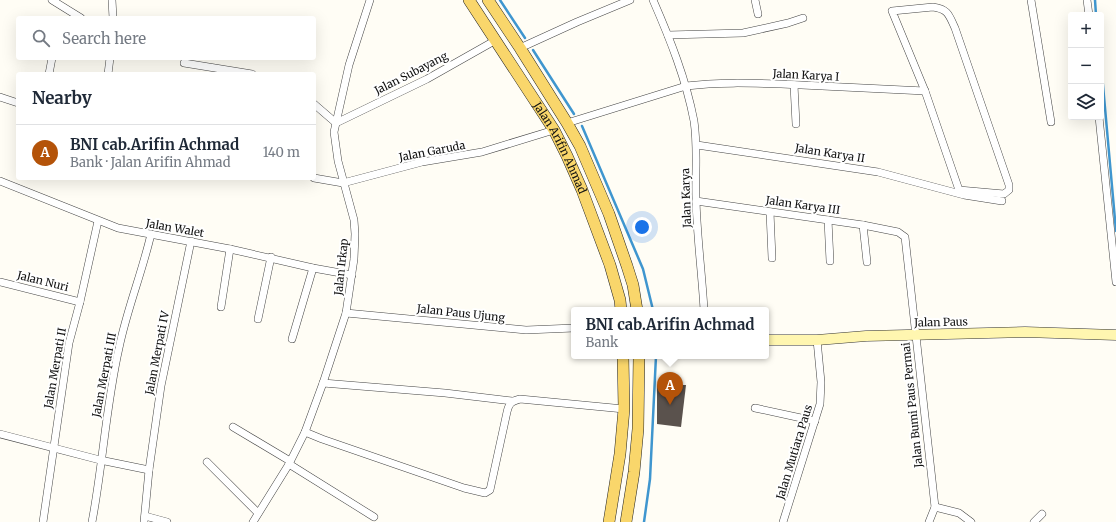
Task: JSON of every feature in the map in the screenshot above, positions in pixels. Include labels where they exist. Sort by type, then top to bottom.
[{"type":"main road","name":"Jalan Arifin Ahmad","points":[[469,0],[554,130],[582,190],[597,228],[610,265],[620,300],[620,307]]},
{"type":"main road","name":"Jalan Arifin Ahmad","points":[[488,0],[567,123],[588,163],[609,214],[627,266],[637,307]]},
{"type":"main road","name":"Jalan Paus","points":[[769,340],[817,340],[866,336],[1025,332],[1116,335]]},
{"type":"main road","points":[[609,522],[620,454],[624,409],[623,359]]},
{"type":"main road","points":[[626,522],[634,472],[638,429],[640,359]]},
{"type":"street","points":[[52,0],[78,16]]},
{"type":"street","points":[[112,0],[113,16]]},
{"type":"street","name":"Jalan Irkap","points":[[253,522],[289,463],[305,432],[323,384],[346,313],[352,275],[355,234],[354,220],[343,183],[334,139],[336,123],[349,65],[370,0]]},
{"type":"street","points":[[520,48],[630,0]]},
{"type":"street","name":"Jalan Karya","points":[[653,0],[668,35],[686,86],[693,116],[696,145],[696,202],[704,307]]},
{"type":"street","points":[[755,0],[758,14]]},
{"type":"street","points":[[1030,0],[1051,122]]},
{"type":"street","points":[[1087,0],[1089,12]]},
{"type":"street","points":[[933,7],[941,8],[949,14],[1009,185],[1009,190],[1007,193],[1002,195],[959,190],[925,91],[892,11],[933,7]]},
{"type":"street","points":[[668,35],[743,33],[804,18]]},
{"type":"street","name":"Jalan Subayang","points":[[336,123],[427,79],[496,40]]},
{"type":"street","points":[[48,72],[52,60]]},
{"type":"street","points":[[108,72],[110,60]]},
{"type":"street","points":[[184,63],[241,72]]},
{"type":"street","name":"Jalan Karya I","points":[[686,86],[731,83],[925,91]]},
{"type":"street","points":[[794,85],[796,124]]},
{"type":"street","points":[[567,123],[686,86]]},
{"type":"street","points":[[0,97],[16,102]]},
{"type":"street","points":[[316,106],[336,123]]},
{"type":"street","points":[[1099,120],[1116,282]]},
{"type":"street","name":"Jalan Garuda","points":[[316,178],[343,183],[422,162],[482,152],[554,130]]},
{"type":"street","name":"Jalan Karya II","points":[[696,145],[878,172],[957,193],[1002,201]]},
{"type":"street","name":"Jalan Walet","points":[[0,181],[98,220],[130,231],[191,241],[271,257],[313,268],[352,275]]},
{"type":"street","name":"Jalan Karya III","points":[[696,202],[863,225],[898,232],[904,237]]},
{"type":"street","points":[[770,212],[772,258]]},
{"type":"street","name":"Jalan Merpati II","points":[[43,522],[68,343],[80,302],[98,220]]},
{"type":"street","points":[[828,220],[830,261]]},
{"type":"street","points":[[863,225],[867,262]]},
{"type":"street","name":"Jalan Merpati III","points":[[92,522],[100,460],[119,348],[151,234]]},
{"type":"street","name":"Jalan Bumi Paus Permai","points":[[904,237],[935,507],[929,522]]},
{"type":"street","name":"Jalan Merpati IV","points":[[145,519],[149,470],[161,386],[191,241]]},
{"type":"street","points":[[221,307],[230,249]]},
{"type":"street","points":[[258,319],[271,257]]},
{"type":"street","points":[[292,339],[313,268]]},
{"type":"street","name":"Jalan Nuri","points":[[0,282],[80,302]]},
{"type":"street","name":"Jalan Paus Ujung","points":[[346,313],[526,330],[571,328]]},
{"type":"street","name":"Jalan Mutiara Paus","points":[[783,522],[820,404],[821,396],[817,340]]},
{"type":"street","points":[[323,384],[445,393],[512,401],[520,399],[624,409]]},
{"type":"street","points":[[305,432],[464,488],[485,493],[490,490],[508,405],[512,401]]},
{"type":"street","points":[[755,408],[815,421]]},
{"type":"street","points":[[234,427],[374,517]]},
{"type":"street","points":[[0,434],[100,460],[149,470]]},
{"type":"street","points":[[207,462],[258,513]]},
{"type":"street","points":[[935,507],[959,513],[971,522]]},
{"type":"street","points":[[1034,522],[1042,514]]},
{"type":"street","points":[[145,519],[167,522]]},
{"type":"building","points":[[657,385],[686,385],[681,427],[657,424]]},
{"type":"waterway","points":[[500,0],[525,38]]},
{"type":"waterway","points":[[1095,0],[1096,12]]},
{"type":"waterway","points":[[533,50],[574,114]]},
{"type":"waterway","points":[[1103,84],[1116,231]]},
{"type":"waterway","points":[[582,126],[643,269],[652,307]]},
{"type":"waterway","points":[[644,522],[650,479],[656,359]]},
{"type":"place","name":"BNI cab.Arifin Achmad","points":[[670,405]]}]
